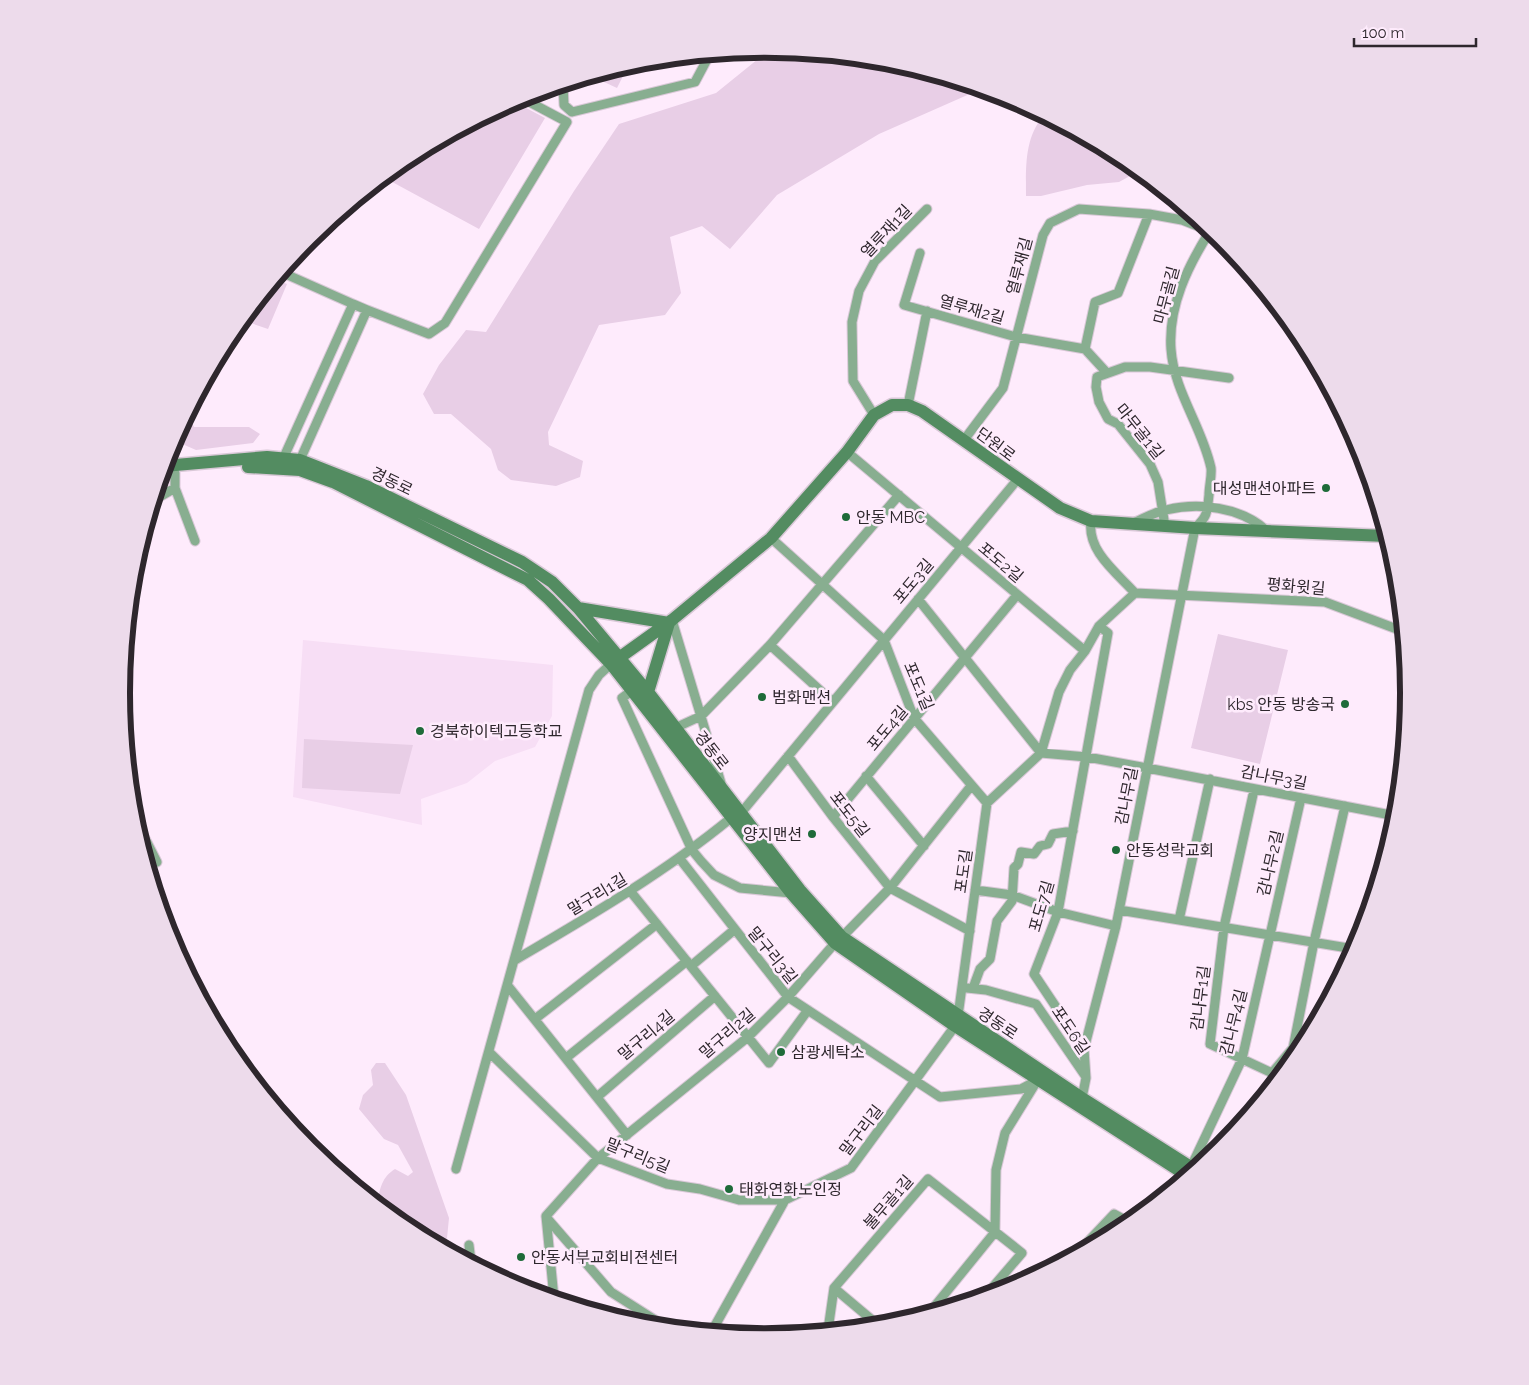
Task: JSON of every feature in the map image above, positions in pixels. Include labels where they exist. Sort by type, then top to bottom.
[{"type":"street","points":[[287,274],[367,310],[429,334],[445,323],[572,112],[695,82],[706,61]]},
{"type":"street","points":[[563,90],[564,105],[572,112]]},
{"type":"street","points":[[530,102],[567,122]]},
{"type":"street","name":"열루재1길","points":[[874,415],[853,381],[852,322],[858,291],[875,261],[927,209]]},
{"type":"street","name":"열루재길","points":[[964,440],[1003,388],[1043,235],[1050,222],[1078,209],[1149,214],[1182,220]]},
{"type":"street","points":[[1149,214],[1118,294],[1095,302],[1085,349],[1107,372],[1125,367],[1150,367],[1175,372],[1229,378]]},
{"type":"street","name":"마무골길","points":[[1182,220],[1194,225]]},
{"type":"street","name":"마무골길","points":[[1195,528],[1206,518],[1211,470],[1199,430],[1184,401],[1175,372],[1171,333],[1188,265],[1207,236]]},
{"type":"street","name":"열루재2길","points":[[920,253],[904,305],[1016,337],[1085,349]]},
{"type":"street","points":[[284,459],[353,304]]},
{"type":"street","points":[[300,460],[367,310]]},
{"type":"street","points":[[456,1169],[589,690],[599,675],[615,660],[671,621],[771,538],[846,452],[874,415],[892,405],[908,405],[927,311]]},
{"type":"street","name":"마무골1길","points":[[1107,372],[1097,377],[1098,402],[1108,419],[1118,424],[1150,464],[1158,482],[1164,510],[1165,526]]},
{"type":"street","name":"단원로","points":[[908,405],[922,411],[1017,480],[1060,508],[1091,521],[1195,528],[1380,536]]},
{"type":"street","name":"포도2길","points":[[846,452],[1085,651]]},
{"type":"street","name":"경동로","points":[[170,470],[248,458],[300,460],[366,486],[522,562],[552,582],[578,608],[615,660],[632,690],[800,890],[839,940]]},
{"type":"street","name":"경동로","points":[[170,470],[265,466],[300,470],[333,482],[528,580],[648,692],[723,790],[736,815],[791,893],[839,940],[957,1021],[1185,1168]]},
{"type":"street","points":[[169,471],[195,541]]},
{"type":"street","name":"포도3길","points":[[736,815],[788,756],[1017,480]]},
{"type":"street","points":[[161,496],[175,488]]},
{"type":"street","points":[[675,728],[701,716],[770,645],[899,495]]},
{"type":"street","points":[[1130,524],[1164,510],[1207,508],[1246,516],[1266,530]]},
{"type":"street","points":[[1091,521],[1091,541],[1134,593]]},
{"type":"street","name":"감나무길","points":[[1082,1098],[1086,1078],[1084,1048],[1116,926],[1195,528]]},
{"type":"street","name":"포도1길","points":[[771,538],[884,640],[914,718],[987,803]]},
{"type":"street","points":[[987,803],[1041,753],[1059,692],[1070,670],[1085,651],[1099,626],[1134,593],[1182,593]]},
{"type":"street","name":"평화윗길","points":[[1182,593],[1325,602],[1396,629]]},
{"type":"street","name":"포도4길","points":[[833,817],[1017,594]]},
{"type":"street","points":[[918,599],[1041,753],[1087,757],[1147,768]]},
{"type":"street","points":[[578,608],[671,621]]},
{"type":"street","points":[[648,692],[671,621]]},
{"type":"street","points":[[671,621],[723,790]]},
{"type":"street","name":"포도7길","points":[[1084,1048],[1034,974],[1058,912],[1087,757],[1108,633],[1099,626]]},
{"type":"street","points":[[770,645],[833,702]]},
{"type":"street","points":[[632,690],[622,698],[692,850],[714,876],[740,888],[791,893]]},
{"type":"street","name":"포도5길","points":[[788,756],[833,817],[890,888],[970,931]]},
{"type":"street","name":"감나무3길","points":[[1147,768],[1387,814]]},
{"type":"street","points":[[866,776],[924,846]]},
{"type":"street","points":[[1179,920],[1210,779]]},
{"type":"street","points":[[890,888],[971,786]]},
{"type":"street","name":"감나무2길","points":[[1224,927],[1254,790]]},
{"type":"street","name":"감나무2길","points":[[1269,935],[1301,798]]},
{"type":"street","name":"포도길","points":[[957,1021],[987,803]]},
{"type":"street","points":[[1314,942],[1345,806]]},
{"type":"street","name":"말구리1길","points":[[515,960],[631,892],[692,850],[736,815]]},
{"type":"street","points":[[973,988],[980,969],[990,959],[997,921],[1012,901],[1014,868],[1018,864],[1021,852],[1034,854],[1040,846],[1048,844],[1053,834],[1073,831]]},
{"type":"street","points":[[148,845],[157,862]]},
{"type":"street","name":"말구리3길","points":[[680,858],[734,930],[788,997],[940,1097],[1021,1089],[1041,1076]]},
{"type":"street","name":"말구리2길","points":[[546,1216],[598,1158],[748,1037],[890,888]]},
{"type":"street","points":[[975,890],[1012,895],[1058,912],[1116,926]]},
{"type":"street","points":[[631,892],[769,1063],[808,1010]]},
{"type":"street","points":[[1119,910],[1346,948]]},
{"type":"street","points":[[535,1019],[657,924]]},
{"type":"street","name":"감나무1길","points":[[1224,927],[1210,1044],[1272,1073],[1273,1071]]},
{"type":"street","name":"말구리4길","points":[[566,1058],[734,930]]},
{"type":"street","name":"감나무4길","points":[[1196,1158],[1242,1059],[1269,935]]},
{"type":"street","name":"감나무1길","points":[[1294,1041],[1314,942]]},
{"type":"street","points":[[508,986],[627,1135]]},
{"type":"street","name":"포도6길","points":[[962,988],[973,988],[1036,1004],[1086,1078]]},
{"type":"street","name":"말구리4길","points":[[597,1097],[716,996]]},
{"type":"street","name":"말구리길","points":[[785,1200],[851,1168],[957,1021]]},
{"type":"street","name":"말구리5길","points":[[489,1052],[598,1158],[668,1184],[700,1189],[739,1200],[785,1200]]},
{"type":"street","points":[[937,1304],[995,1232],[996,1170],[1005,1133],[1041,1076]]},
{"type":"street","name":"경동로","points":[[1041,1076],[1082,1098],[1185,1168]]},
{"type":"street","name":"불무골1길","points":[[834,1288],[928,1179],[995,1232]]},
{"type":"street","points":[[715,1325],[785,1200]]},
{"type":"street","points":[[1094,1234],[1114,1214],[1121,1217]]},
{"type":"street","points":[[546,1216],[553,1291]]},
{"type":"street","points":[[546,1216],[611,1292],[649,1316]]},
{"type":"street","points":[[995,1232],[1022,1252],[995,1284]]},
{"type":"street","points":[[469,1245],[470,1254]]},
{"type":"street","points":[[834,1288],[870,1318]]},
{"type":"street","points":[[829,1324],[834,1288]]},
{"type":"shaded area","points":[[758,59],[806,59],[847,63],[929,79],[973,93],[879,134],[777,195],[730,249],[702,226],[670,237],[681,293],[665,315],[599,325],[548,432],[549,445],[583,461],[580,477],[556,486],[511,480],[498,470],[491,449],[451,414],[434,414],[423,394],[439,365],[466,330],[486,332],[574,191],[619,124],[716,93]]},
{"type":"shaded area","points":[[624,74],[617,88],[598,79]]},
{"type":"shaded area","points":[[522,106],[545,118],[479,229],[390,181],[447,143]]},
{"type":"shaded area","points":[[1040,121],[1082,143],[1131,175],[1119,182],[1087,185],[1041,196],[1026,196],[1026,164],[1030,143]]},
{"type":"shaded area","points":[[281,281],[287,284],[268,329],[249,323]]},
{"type":"shaded area","points":[[191,421],[194,427],[249,427],[260,434],[253,443],[196,450],[181,443]]},
{"type":"shaded area","points":[[1218,634],[1288,650],[1260,764],[1191,748]]},
{"type":"shaded area","name":"경북하이텍고등학교","points":[[303,640],[553,665],[552,716],[535,747],[495,761],[467,783],[421,799],[422,825],[293,797]]},
{"type":"shaded area","points":[[304,739],[413,745],[400,794],[302,788]]},
{"type":"shaded area","points":[[376,1063],[385,1063],[406,1095],[449,1218],[445,1241],[378,1196],[382,1184],[395,1169],[408,1176],[413,1172],[398,1145],[384,1139],[359,1109],[363,1095],[373,1085],[371,1070]]},
{"type":"place","name":"대성맨션아파트","points":[[1326,488]]},
{"type":"place","name":"안동 MBC","points":[[846,517]]},
{"type":"place","name":"범화맨션","points":[[762,697]]},
{"type":"place","name":"kbs 안동 방송국","points":[[1345,704]]},
{"type":"place","name":"경북하이텍고등학교","points":[[420,731]]},
{"type":"place","name":"양지맨션","points":[[812,834]]},
{"type":"place","name":"안동성락교회","points":[[1116,850]]},
{"type":"place","name":"삼광세탁소","points":[[781,1052]]},
{"type":"place","name":"태화연화노인정","points":[[729,1189]]},
{"type":"place","name":"안동서부교회비젼센터","points":[[521,1257]]}]
